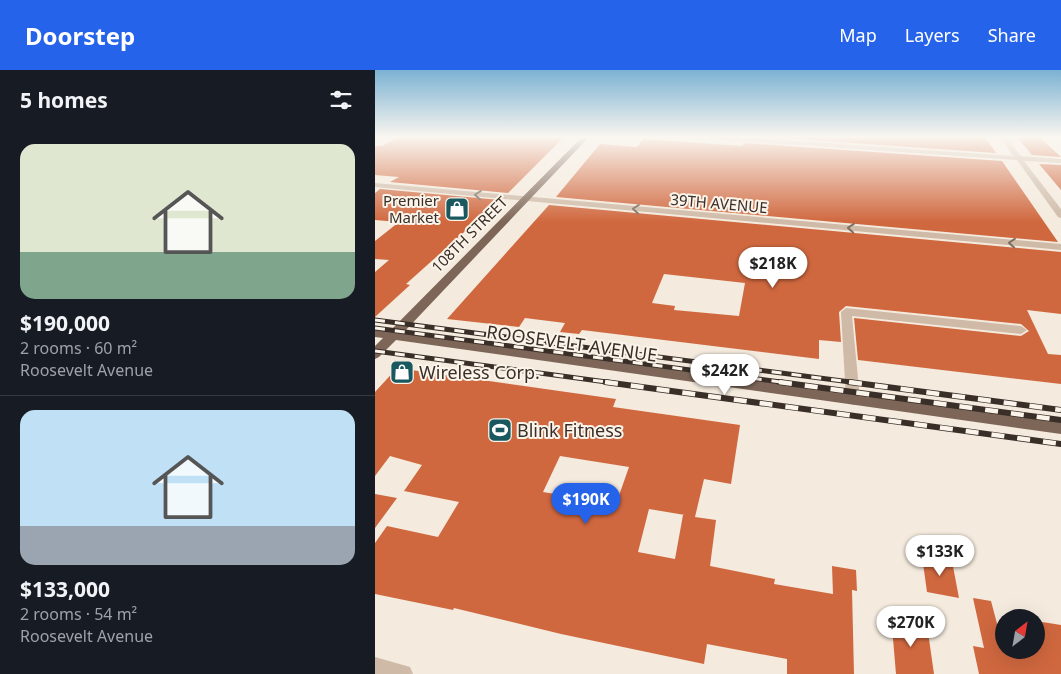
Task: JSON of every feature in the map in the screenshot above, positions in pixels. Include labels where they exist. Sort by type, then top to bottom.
[{"type":"main road","name":"108TH STREET","points":[[375,354],[559,165]]},
{"type":"main road","name":"ROOSEVELT AVENUE","points":[[375,333],[1061,428]]},
{"type":"street","points":[[1024,165],[1061,215]]},
{"type":"street","name":"39TH AVENUE","points":[[375,185],[1061,247]]},
{"type":"street","points":[[853,399],[846,312],[1021,330]]},
{"type":"street","points":[[375,667],[403,674]]},
{"type":"building","points":[[375,165],[536,165],[508,193],[390,182],[399,177],[375,175]]},
{"type":"building","points":[[582,165],[1005,165],[1058,242],[556,197]]},
{"type":"building","points":[[1040,165],[1061,165],[1061,190]]},
{"type":"building","points":[[380,189],[500,200],[406,284],[410,285],[375,317],[375,272],[389,260],[375,259],[375,241],[399,222],[375,220],[375,193]]},
{"type":"building","points":[[549,205],[1061,252],[1061,314],[1027,310],[1048,354],[1061,355],[1061,384],[858,360],[854,318],[1021,336],[1029,331],[1021,324],[846,306],[839,312],[841,342],[819,340],[819,359],[582,330],[579,334],[560,332],[565,323],[525,318],[519,327],[447,319]],"holes":[[[664,274],[745,283],[739,316],[674,310],[675,306],[652,303]]]},
{"type":"building","points":[[397,368],[616,399],[613,407],[740,425],[731,484],[704,479],[695,517],[716,520],[710,566],[775,579],[774,584],[833,594],[832,566],[856,570],[857,591],[852,590],[854,674],[787,674],[787,659],[707,644],[704,664],[561,634],[454,608],[453,610],[375,594],[375,543],[387,526],[438,537],[459,502],[404,491],[422,465],[390,456],[375,476],[375,392]],"holes":[[[560,456],[629,467],[616,504],[543,492]],[[649,509],[685,515],[683,515],[675,559],[638,552]]]},
{"type":"building","points":[[375,494],[397,498],[375,528]]},
{"type":"building","points":[[922,556],[952,561],[959,598],[927,592]]},
{"type":"building","points":[[973,598],[991,601],[995,616],[995,659],[1045,659],[1045,622],[1061,625],[1061,674],[979,674],[973,646],[984,648]]},
{"type":"building","points":[[891,615],[914,620],[915,629],[928,632],[934,674],[896,674]]},
{"type":"railway","points":[[375,320],[858,383]]},
{"type":"railway","points":[[375,328],[788,383]]},
{"type":"railway","points":[[375,351],[614,383]]},
{"type":"railway","points":[[605,382],[1061,444]]},
{"type":"railway","points":[[779,382],[1061,420]]},
{"type":"railway","points":[[849,382],[1061,410]]},
{"type":"place","name":"Premier Market","points":[[457,209]]},
{"type":"place","name":"Wireless Corp.","points":[[402,372]]},
{"type":"place","name":"Blink Fitness","points":[[500,430]]}]
